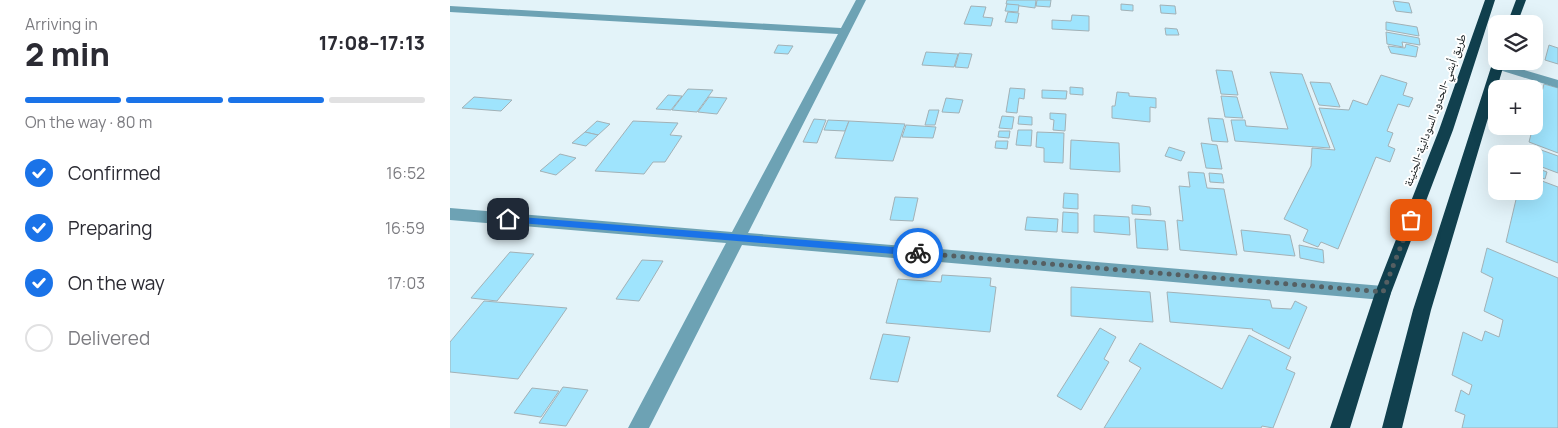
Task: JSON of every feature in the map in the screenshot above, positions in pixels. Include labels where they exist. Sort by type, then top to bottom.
[{"type":"highway","name":"طريق أبشي-الحدود السودانية-الجنينة","points":[[1340,428],[1383,292],[1446,130],[1490,0]]},
{"type":"highway","points":[[1515,15],[1521,0]]},
{"type":"highway","points":[[1392,428],[1422,310],[1496,70]]},
{"type":"street","points":[[638,428],[861,0]]},
{"type":"street","points":[[450,9],[845,31]]},
{"type":"street","points":[[1516,70],[1558,84]]},
{"type":"street","points":[[450,214],[1383,292]]},
{"type":"building","points":[[1007,0],[1036,0],[1035,8],[1006,4]]},
{"type":"building","points":[[1037,0],[1051,0],[1050,7],[1036,6]]},
{"type":"building","points":[[1393,1],[1409,3],[1412,13],[1396,11]]},
{"type":"building","points":[[1007,4],[1019,5],[1018,12],[1005,11]]},
{"type":"building","points":[[1121,4],[1133,5],[1133,11],[1121,10]]},
{"type":"building","points":[[1160,5],[1175,6],[1176,14],[1161,13]]},
{"type":"building","points":[[971,6],[986,7],[983,17],[993,18],[991,26],[964,24]]},
{"type":"building","points":[[1008,12],[1019,13],[1017,23],[1005,22]]},
{"type":"building","points":[[1072,15],[1089,16],[1089,31],[1052,29],[1052,20],[1071,21]]},
{"type":"building","points":[[1386,22],[1417,27],[1419,36],[1386,30]]},
{"type":"building","points":[[1165,28],[1177,29],[1179,35],[1166,35]]},
{"type":"building","points":[[1386,32],[1419,38],[1420,45],[1402,42],[1403,47],[1387,44]]},
{"type":"building","points":[[1406,44],[1418,47],[1416,57],[1391,53],[1388,46],[1405,48]]},
{"type":"building","points":[[778,45],[793,46],[788,54],[774,53]]},
{"type":"building","points":[[1549,45],[1558,48],[1558,64],[1545,60]]},
{"type":"building","points":[[926,52],[958,54],[954,67],[922,65]]},
{"type":"building","points":[[959,53],[972,54],[968,68],[955,67]]},
{"type":"building","points":[[1216,70],[1232,71],[1238,95],[1221,94]]},
{"type":"building","points":[[1270,72],[1302,74],[1330,148],[1235,141],[1231,120],[1245,120],[1246,126],[1288,129]]},
{"type":"building","points":[[1381,75],[1407,83],[1403,95],[1413,98],[1409,107],[1398,104],[1387,131],[1393,133],[1388,146],[1395,149],[1390,162],[1376,157],[1338,249],[1321,242],[1318,247],[1303,241],[1308,230],[1284,219],[1311,166],[1312,148],[1335,150],[1319,108],[1349,110],[1353,100],[1367,105]]},
{"type":"building","points":[[1310,82],[1330,83],[1340,107],[1319,105]]},
{"type":"building","points":[[1544,84],[1558,88],[1558,153],[1543,147],[1543,145],[1529,142],[1531,135],[1543,135]]},
{"type":"building","points":[[1070,87],[1083,88],[1083,95],[1070,94]]},
{"type":"building","points":[[1010,88],[1025,89],[1024,99],[1019,98],[1017,113],[1006,112]]},
{"type":"building","points":[[688,89],[713,90],[697,112],[672,110]]},
{"type":"building","points":[[1042,90],[1067,91],[1066,99],[1042,98]]},
{"type":"building","points":[[1117,92],[1129,93],[1129,96],[1156,98],[1156,108],[1150,107],[1150,122],[1112,118],[1112,106],[1115,106]]},
{"type":"building","points":[[668,95],[682,96],[671,110],[656,109]]},
{"type":"building","points":[[1221,96],[1237,97],[1243,118],[1225,117]]},
{"type":"building","points":[[474,97],[512,100],[501,111],[462,108]]},
{"type":"building","points":[[709,97],[727,98],[717,114],[698,112]]},
{"type":"building","points":[[946,98],[963,100],[959,113],[942,112]]},
{"type":"building","points":[[929,110],[939,110],[935,125],[925,125]]},
{"type":"building","points":[[1050,113],[1066,114],[1065,131],[1053,130],[1054,120],[1050,119]]},
{"type":"building","points":[[1002,116],[1014,117],[1012,129],[999,128]]},
{"type":"building","points":[[1019,116],[1032,117],[1032,125],[1018,124]]},
{"type":"building","points":[[1208,118],[1223,119],[1228,142],[1212,141]]},
{"type":"building","points":[[814,119],[826,120],[817,143],[803,142]]},
{"type":"building","points":[[828,120],[849,121],[845,131],[824,130]]},
{"type":"building","points":[[597,121],[610,124],[598,135],[585,132]]},
{"type":"building","points":[[633,121],[678,123],[670,135],[682,136],[665,162],[653,162],[644,174],[595,171]]},
{"type":"building","points":[[849,121],[905,124],[893,161],[835,158]]},
{"type":"building","points":[[906,125],[936,127],[933,138],[902,137]]},
{"type":"building","points":[[1018,130],[1032,130],[1031,146],[1016,145]]},
{"type":"building","points":[[999,131],[1010,131],[1009,138],[998,137]]},
{"type":"building","points":[[585,132],[598,135],[586,146],[572,143]]},
{"type":"building","points":[[1037,132],[1064,133],[1063,163],[1044,162],[1044,148],[1036,147]]},
{"type":"building","points":[[1071,140],[1119,143],[1120,172],[1070,169]]},
{"type":"building","points":[[996,141],[1008,141],[1007,149],[995,148]]},
{"type":"building","points":[[1201,143],[1217,145],[1222,169],[1206,168]]},
{"type":"building","points":[[1169,147],[1185,152],[1181,161],[1165,156]]},
{"type":"building","points":[[1543,151],[1558,156],[1558,173],[1543,167]]},
{"type":"building","points":[[560,154],[576,158],[556,175],[540,171]]},
{"type":"building","points":[[1543,170],[1547,172],[1545,179],[1543,178]]},
{"type":"building","points":[[1188,172],[1204,173],[1207,188],[1224,189],[1237,255],[1180,250],[1177,220],[1183,221],[1179,186],[1190,187]]},
{"type":"building","points":[[1209,173],[1222,174],[1224,183],[1210,182]]},
{"type":"building","points":[[1543,181],[1558,187],[1558,263],[1506,242],[1516,200],[1543,200]]},
{"type":"building","points":[[1064,193],[1078,194],[1078,209],[1063,208]]},
{"type":"building","points":[[895,197],[918,198],[913,221],[890,220]]},
{"type":"building","points":[[1132,205],[1150,207],[1151,215],[1132,214]]},
{"type":"building","points":[[1063,212],[1078,213],[1078,233],[1062,232]]},
{"type":"building","points":[[1094,215],[1129,217],[1130,235],[1094,232]]},
{"type":"building","points":[[1027,217],[1058,219],[1057,232],[1025,230]]},
{"type":"building","points":[[1135,219],[1165,221],[1168,250],[1137,248]]},
{"type":"building","points":[[1241,230],[1290,235],[1295,256],[1244,251]]},
{"type":"building","points":[[1299,245],[1323,250],[1324,263],[1300,258]]},
{"type":"building","points":[[1487,248],[1558,278],[1558,428],[1462,428],[1465,415],[1455,411],[1461,390],[1469,395],[1472,385],[1452,375],[1463,332],[1482,341],[1485,331],[1499,337],[1503,320],[1484,311],[1493,278],[1481,272]]},
{"type":"building","points":[[510,252],[534,254],[497,301],[471,298]]},
{"type":"building","points":[[642,260],[663,261],[639,301],[616,299]]},
{"type":"building","points":[[942,275],[991,278],[990,286],[996,287],[990,332],[886,323],[898,279],[941,282]]},
{"type":"building","points":[[1071,287],[1150,292],[1153,322],[1071,316]]},
{"type":"building","points":[[1167,292],[1270,300],[1272,308],[1291,309],[1295,301],[1307,307],[1289,349],[1253,329],[1170,322]]},
{"type":"building","points":[[484,301],[567,308],[518,379],[450,372],[450,342]]},
{"type":"building","points":[[1100,328],[1116,337],[1104,359],[1109,362],[1081,410],[1057,396]]},
{"type":"building","points":[[883,334],[910,337],[898,382],[870,379]]},
{"type":"building","points":[[1249,335],[1291,357],[1286,369],[1295,373],[1273,428],[1262,426],[1261,428],[1104,428],[1141,368],[1129,361],[1140,343],[1222,389]]},
{"type":"building","points":[[563,387],[588,390],[566,426],[539,423]]},
{"type":"building","points":[[532,388],[559,391],[541,417],[514,413]]},
{"type":"way so far","points":[[918,253],[1383,292],[1411,220]]},
{"type":"route","points":[[508,219],[918,253]]}]
